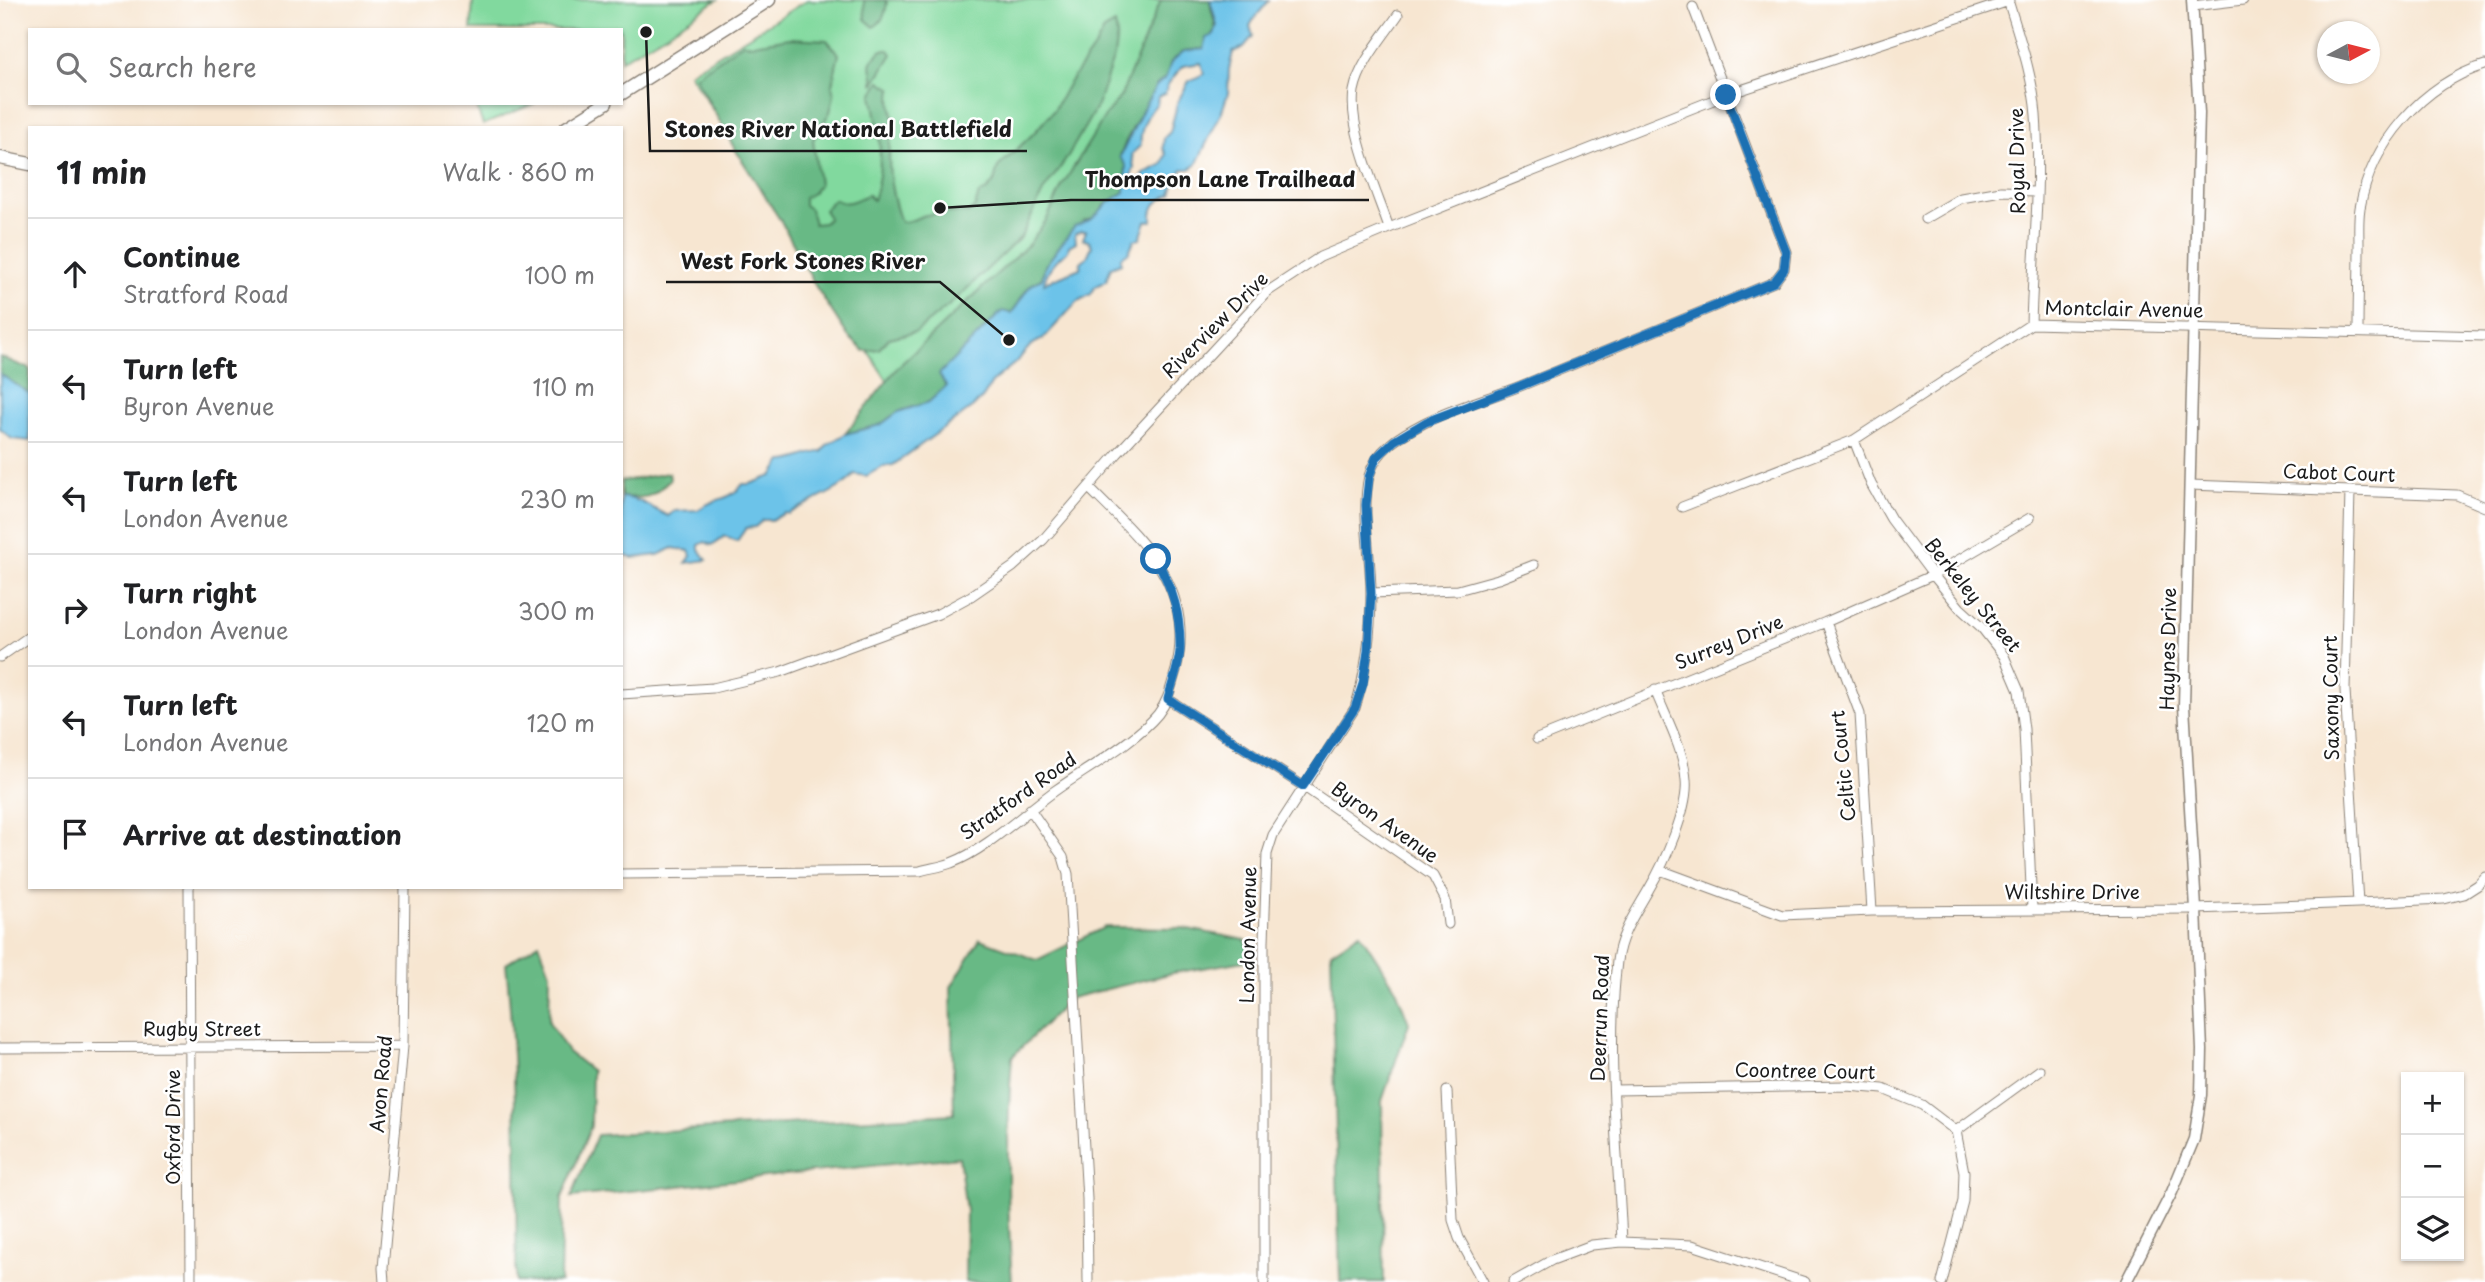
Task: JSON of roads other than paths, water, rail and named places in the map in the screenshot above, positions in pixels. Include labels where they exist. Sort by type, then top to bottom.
[{"type":"main road","points":[[623,93],[769,0]]},
{"type":"main road","points":[[569,126],[603,105]]},
{"type":"main road","points":[[0,158],[28,164]]},
{"type":"street","points":[[2192,3],[2243,0]]},
{"type":"street","name":"Riverview Drive","points":[[623,694],[713,688],[780,672],[938,614],[971,596],[1013,567],[1043,540],[1126,444],[1267,292],[1320,257],[1726,95],[2008,1]]},
{"type":"street","name":"Royal Drive","points":[[2008,1],[2030,78],[2036,114],[2031,324]]},
{"type":"street","name":"Haynes Drive","points":[[2126,1282],[2172,1192],[2193,1139],[2201,1095],[2203,1050],[2184,706],[2199,113],[2192,3]]},
{"type":"street","name":"London Avenue","points":[[1264,1282],[1264,941],[1267,854],[1273,835],[1355,708],[1363,684],[1371,593],[1366,505],[1369,477],[1376,458],[1394,441],[1426,422],[1774,282],[1784,269],[1786,252],[1693,6]]},
{"type":"street","points":[[1389,228],[1353,121],[1354,89],[1368,60],[1398,15]]},
{"type":"street","points":[[2358,332],[2360,209],[2370,172],[2385,142],[2411,112],[2437,88],[2467,71],[2485,65]]},
{"type":"street","points":[[1925,219],[1961,198],[2001,191],[2036,192]]},
{"type":"street","name":"Montclair Avenue","points":[[1682,507],[1854,440],[2031,324],[2485,336]]},
{"type":"street","name":"Berkeley Street","points":[[1854,440],[1871,484],[1891,519],[1960,608],[1982,628],[2004,656],[2020,691],[2032,909]]},
{"type":"street","name":"Cabot Court","points":[[2190,485],[2457,495],[2485,507]]},
{"type":"street","name":"Stratford Road","points":[[623,874],[920,871],[951,863],[977,849],[1030,808],[1140,733],[1168,699],[1180,652],[1177,612],[1171,586],[1156,559],[1089,488]]},
{"type":"street","name":"Saxony Court","points":[[2350,491],[2345,690],[2358,903]]},
{"type":"street","name":"Surrey Drive","points":[[1537,739],[1826,622],[1933,575],[2030,518]]},
{"type":"street","points":[[1371,593],[1458,590],[1534,565]]},
{"type":"street","name":"Celtic Court","points":[[1826,622],[1860,714],[1872,911]]},
{"type":"street","points":[[0,657],[28,637]]},
{"type":"street","name":"Deerrun Road","points":[[1622,1242],[1613,1001],[1620,938],[1660,870],[1686,798],[1683,762],[1655,690]]},
{"type":"street","name":"Byron Avenue","points":[[1168,699],[1303,786],[1433,876],[1445,899],[1448,924]]},
{"type":"street","points":[[1030,808],[1063,858],[1068,874],[1087,1199],[1088,1282]]},
{"type":"street","name":"Wiltshire Drive","points":[[1660,870],[1782,915],[1872,911],[2196,909],[2444,899],[2463,894],[2485,877]]},
{"type":"street","name":"Oxford Drive","points":[[189,889],[191,1282]]},
{"type":"street","name":"Avon Road","points":[[384,1282],[383,1268],[403,1046],[405,889]]},
{"type":"street","name":"Rugby Street","points":[[0,1048],[403,1046]]},
{"type":"street","points":[[1942,1282],[1964,1201],[1964,1171],[1956,1131],[2040,1070]]},
{"type":"street","name":"Coontree Court","points":[[1615,1090],[1848,1086],[1883,1089],[1922,1105],[1956,1131]]},
{"type":"street","points":[[1447,1090],[1453,1220],[1459,1238],[1483,1282]]},
{"type":"street","points":[[1513,1282],[1552,1260],[1592,1245],[1622,1242],[1692,1245],[1805,1282]]},
{"type":"water","points":[[1210,0],[1269,0],[1250,26],[1253,36],[1244,47],[1233,52],[1228,93],[1196,165],[1183,169],[1180,173],[1181,180],[1174,184],[1171,194],[1156,204],[1152,221],[1146,221],[1140,239],[1134,240],[1129,252],[1121,257],[1121,263],[1111,267],[1106,281],[1077,302],[1043,339],[1031,345],[993,381],[973,407],[893,465],[884,466],[866,476],[854,474],[843,485],[789,514],[763,520],[755,527],[746,528],[737,541],[725,536],[712,545],[705,542],[699,545],[699,550],[707,560],[686,563],[691,556],[689,551],[673,548],[658,555],[633,558],[623,556],[623,497],[640,502],[668,516],[674,511],[698,510],[733,494],[743,484],[772,476],[782,461],[822,452],[827,445],[845,434],[880,425],[898,412],[929,402],[946,386],[939,374],[1002,311],[1011,313],[1027,290],[1042,279],[1045,266],[1075,226],[1092,219],[1108,203],[1125,192],[1126,165],[1120,157],[1144,107],[1156,86],[1166,77],[1171,62],[1184,51],[1204,49],[1206,38],[1214,35],[1217,25]],"holes":[[[1201,63],[1204,74],[1189,81],[1178,101],[1170,132],[1164,138],[1163,148],[1166,154],[1163,164],[1145,173],[1134,185],[1130,179],[1134,168],[1132,154],[1141,145],[1144,123],[1157,104],[1158,97],[1165,94],[1168,84],[1183,66]],[[1086,231],[1083,239],[1089,241],[1092,246],[1080,268],[1044,283],[1053,265],[1068,251],[1069,246],[1076,242],[1075,234]]]},
{"type":"water","points":[[0,374],[28,393],[28,441],[12,439],[0,429]]},
{"type":"place","name":"Stones River National Battlefield","points":[[646,32]]},
{"type":"place","name":"Thompson Lane Trailhead","points":[[940,208]]},
{"type":"place","name":"West Fork Stones River","points":[[1009,340]]}]
